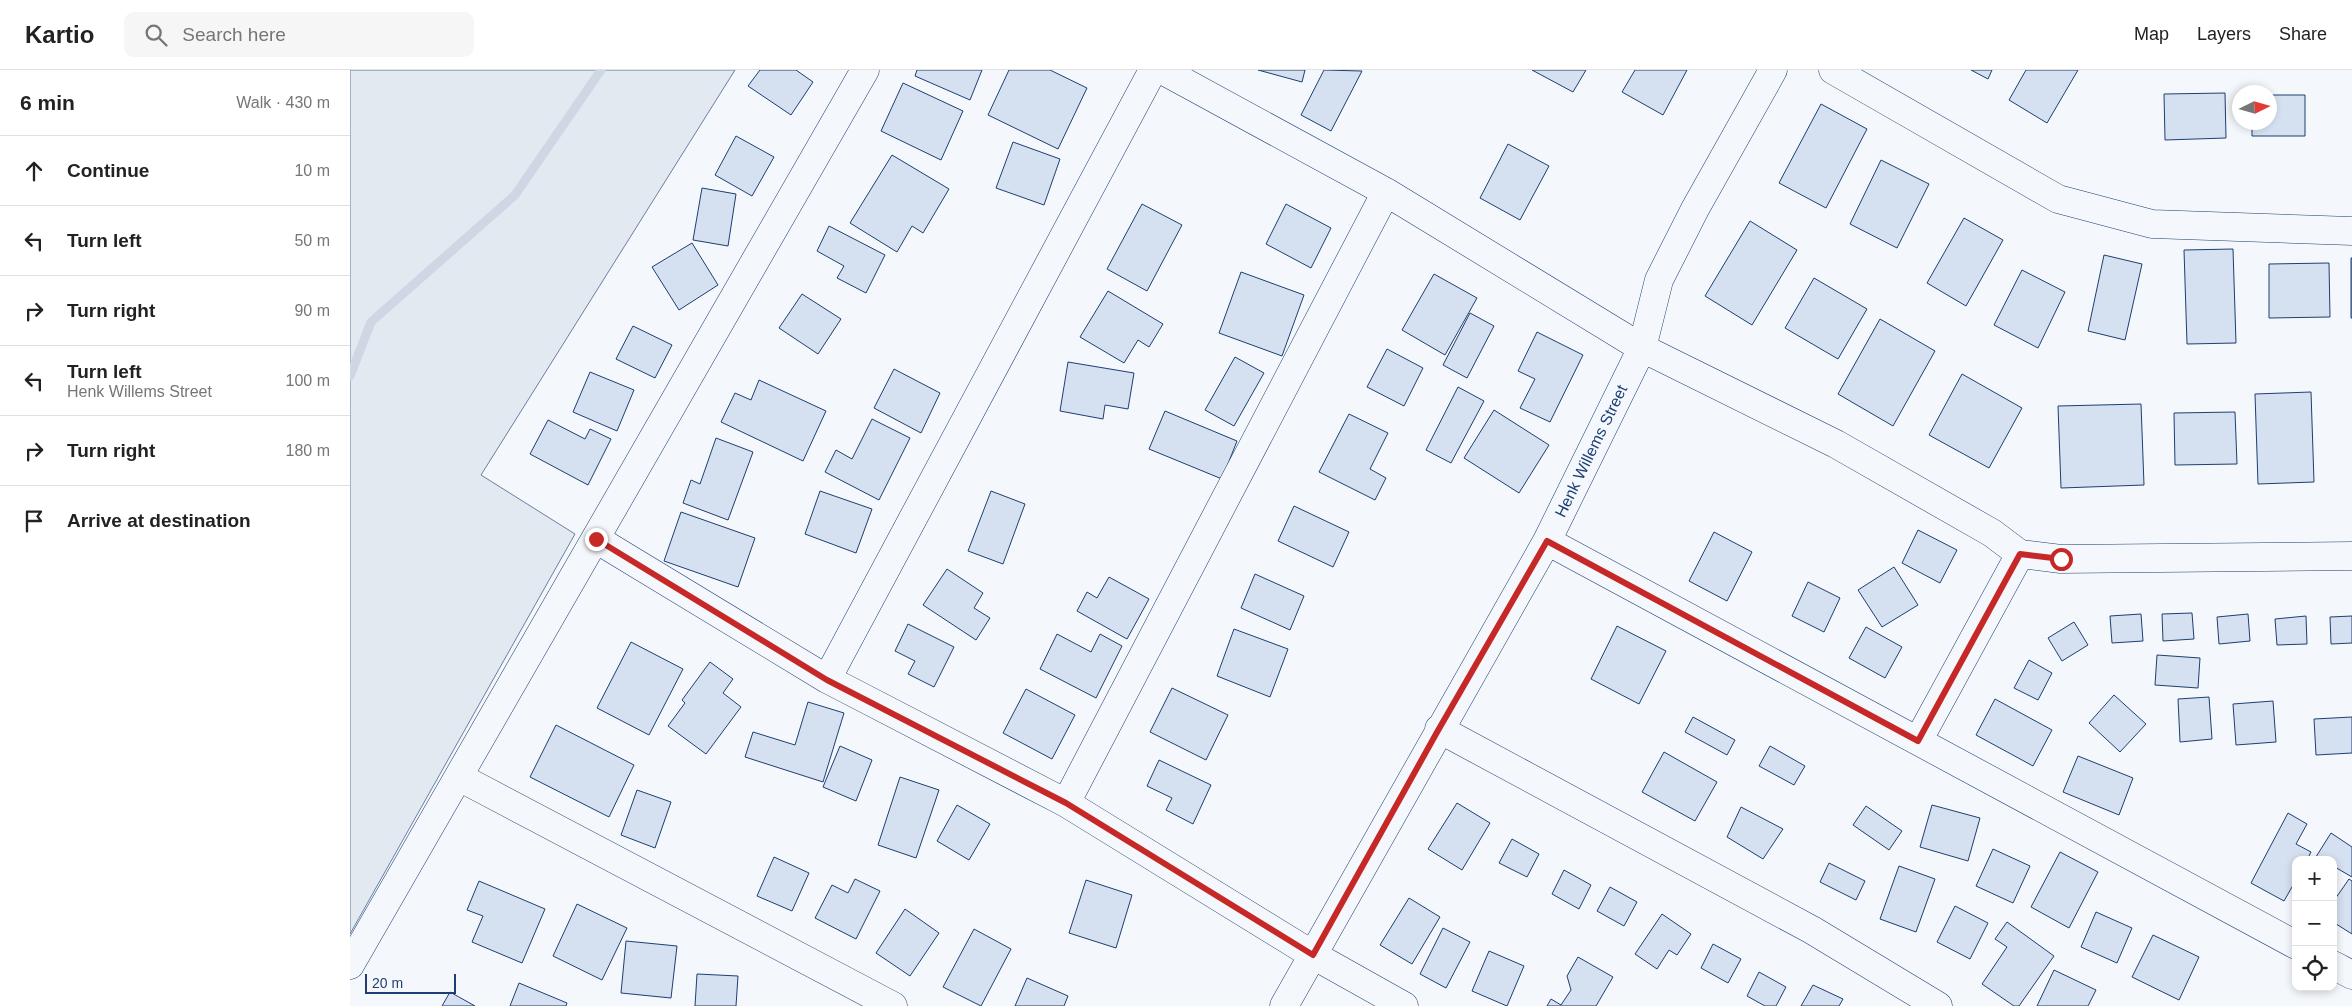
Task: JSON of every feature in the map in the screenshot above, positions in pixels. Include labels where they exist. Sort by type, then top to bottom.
[{"type":"street","points":[[350,965],[866,70]]},
{"type":"street","points":[[827,680],[1153,70]]},
{"type":"street","points":[[1162,70],[1386,192],[1642,348],[1836,444],[1992,533],[2020,554],[2061,559],[2352,556]]},
{"type":"street","name":"Henk Willems Street","points":[[1284,1006],[1547,541],[1642,348],[1659,280],[1695,209],[1774,70]]},
{"type":"street","points":[[1833,70],[2058,199],[2152,224],[2352,231]]},
{"type":"street","points":[[1066,803],[1386,192]]},
{"type":"street","points":[[596,539],[827,680],[1066,803],[1313,955],[1404,1006]]},
{"type":"street","points":[[1547,541],[2292,943]]},
{"type":"street","points":[[1918,741],[2020,554]]},
{"type":"street","points":[[1439,729],[1812,930],[1938,1006]]},
{"type":"street","points":[[459,777],[893,1006]]},
{"type":"street","points":[[2337,967],[2352,975]]},
{"type":"shaded area","points":[[350,70],[735,70],[481,475],[575,534],[350,934]]},
{"type":"building","points":[[760,70],[796,70],[813,82],[791,115],[748,86]]},
{"type":"building","points":[[917,70],[982,70],[970,100],[915,76]]},
{"type":"building","points":[[1009,70],[1050,70],[1087,88],[1058,149],[988,115]]},
{"type":"building","points":[[1258,70],[1305,70],[1302,82]]},
{"type":"building","points":[[1324,70],[1362,71],[1331,131],[1301,115]]},
{"type":"building","points":[[1532,70],[1586,70],[1573,92]]},
{"type":"building","points":[[1635,70],[1687,70],[1663,115],[1622,92]]},
{"type":"building","points":[[1971,70],[1992,70],[1988,79]]},
{"type":"building","points":[[2026,70],[2078,70],[2047,123],[2009,100]]},
{"type":"building","points":[[903,83],[963,111],[941,160],[881,131]]},
{"type":"building","points":[[2225,93],[2226,138],[2165,140],[2164,94]]},
{"type":"building","points":[[2277,95],[2305,95],[2305,136],[2252,136],[2252,130],[2277,130]]},
{"type":"building","points":[[1821,104],[1867,129],[1826,208],[1779,183]]},
{"type":"building","points":[[736,136],[774,157],[752,196],[715,175]]},
{"type":"building","points":[[1013,142],[1060,159],[1044,205],[996,188]]},
{"type":"building","points":[[1508,144],[1549,166],[1520,220],[1480,198]]},
{"type":"building","points":[[892,155],[949,189],[923,233],[912,226],[897,252],[850,223]]},
{"type":"building","points":[[1881,160],[1929,184],[1897,248],[1850,224]]},
{"type":"building","points":[[702,188],[736,194],[728,246],[693,240]]},
{"type":"building","points":[[1142,204],[1182,225],[1147,291],[1107,269]]},
{"type":"building","points":[[1286,204],[1331,228],[1311,268],[1266,244]]},
{"type":"building","points":[[1964,218],[2003,240],[1966,306],[1927,283]]},
{"type":"building","points":[[1750,221],[1797,250],[1752,325],[1705,296]]},
{"type":"building","points":[[829,226],[885,255],[866,293],[837,278],[844,266],[817,251]]},
{"type":"building","points":[[692,243],[718,285],[679,310],[652,267]]},
{"type":"building","points":[[2233,249],[2236,343],[2187,344],[2184,250]]},
{"type":"building","points":[[2104,255],[2142,264],[2125,340],[2088,331]]},
{"type":"building","points":[[2352,258],[2352,318],[2351,318]]},
{"type":"building","points":[[2329,263],[2330,317],[2269,318],[2269,264]]},
{"type":"building","points":[[2022,270],[2065,292],[2038,348],[1994,325]]},
{"type":"building","points":[[1241,272],[1304,295],[1282,356],[1219,333]]},
{"type":"building","points":[[1434,274],[1477,298],[1445,355],[1402,330]]},
{"type":"building","points":[[1814,278],[1867,309],[1838,359],[1785,328]]},
{"type":"building","points":[[1108,291],[1163,324],[1149,347],[1138,340],[1124,363],[1080,337]]},
{"type":"building","points":[[802,294],[841,319],[818,354],[779,328]]},
{"type":"building","points":[[1470,313],[1494,326],[1467,378],[1443,365]]},
{"type":"building","points":[[1880,319],[1935,351],[1893,426],[1838,394]]},
{"type":"building","points":[[633,326],[672,345],[655,378],[616,359]]},
{"type":"building","points":[[1537,332],[1583,355],[1550,422],[1520,408],[1535,379],[1518,371]]},
{"type":"building","points":[[1387,349],[1423,368],[1404,406],[1367,387]]},
{"type":"building","points":[[1235,357],[1264,373],[1234,426],[1205,410]]},
{"type":"building","points":[[1068,362],[1134,373],[1128,409],[1105,405],[1103,419],[1060,411]]},
{"type":"building","points":[[894,369],[940,393],[921,433],[874,408]]},
{"type":"building","points":[[590,372],[634,390],[617,431],[573,412]]},
{"type":"building","points":[[1962,374],[2022,408],[1989,468],[1929,435]]},
{"type":"building","points":[[759,380],[826,411],[803,461],[721,422],[735,393],[751,400]]},
{"type":"building","points":[[1458,387],[1484,401],[1451,463],[1426,450]]},
{"type":"building","points":[[2311,392],[2314,482],[2258,484],[2255,394]]},
{"type":"building","points":[[2141,404],[2144,485],[2061,488],[2058,406]]},
{"type":"building","points":[[1494,410],[1549,445],[1519,493],[1464,458]]},
{"type":"building","points":[[1165,411],[1237,441],[1222,479],[1149,449]]},
{"type":"building","points":[[2235,412],[2237,464],[2175,465],[2174,413]]},
{"type":"building","points":[[1349,414],[1388,433],[1370,469],[1386,478],[1375,500],[1319,472]]},
{"type":"building","points":[[872,419],[910,438],[879,500],[825,472],[836,450],[852,459]]},
{"type":"building","points":[[548,420],[585,439],[590,429],[611,439],[588,485],[530,454]]},
{"type":"building","points":[[716,438],[753,452],[728,520],[683,503],[691,480],[700,484]]},
{"type":"building","points":[[820,491],[872,509],[856,553],[805,534]]},
{"type":"building","points":[[991,491],[1025,504],[1003,564],[968,551]]},
{"type":"building","points":[[1294,506],[1349,532],[1333,567],[1278,541]]},
{"type":"building","points":[[681,512],[755,538],[738,587],[664,561]]},
{"type":"building","points":[[1918,530],[1957,550],[1940,583],[1902,563]]},
{"type":"building","points":[[1714,532],[1752,552],[1727,601],[1689,581]]},
{"type":"building","points":[[1894,567],[1918,605],[1882,627],[1858,590]]},
{"type":"building","points":[[947,569],[983,593],[974,608],[990,618],[976,640],[923,605]]},
{"type":"building","points":[[1255,574],[1304,596],[1290,630],[1241,608]]},
{"type":"building","points":[[1109,577],[1149,599],[1127,639],[1077,611],[1087,592],[1097,598]]},
{"type":"building","points":[[1808,582],[1840,598],[1824,632],[1792,616]]},
{"type":"building","points":[[2192,613],[2194,639],[2163,641],[2162,614]]},
{"type":"building","points":[[2141,614],[2143,641],[2112,643],[2110,616]]},
{"type":"building","points":[[2248,614],[2250,641],[2219,644],[2217,617]]},
{"type":"building","points":[[2306,616],[2307,644],[2277,645],[2275,619]]},
{"type":"building","points":[[2352,616],[2352,643],[2331,644],[2330,617]]},
{"type":"building","points":[[2074,622],[2088,645],[2062,661],[2048,638]]},
{"type":"building","points":[[908,624],[954,647],[934,687],[908,674],[915,661],[895,651]]},
{"type":"building","points":[[1617,626],[1666,651],[1639,704],[1591,679]]},
{"type":"building","points":[[1866,627],[1902,647],[1885,678],[1849,658]]},
{"type":"building","points":[[1234,629],[1288,649],[1270,697],[1217,676]]},
{"type":"building","points":[[1057,634],[1091,652],[1100,634],[1122,646],[1096,698],[1040,669]]},
{"type":"building","points":[[631,642],[683,669],[649,735],[597,708]]},
{"type":"building","points":[[2157,655],[2200,658],[2198,688],[2155,685]]},
{"type":"building","points":[[2029,660],[2052,673],[2038,700],[2014,688]]},
{"type":"building","points":[[710,662],[733,679],[723,693],[741,707],[706,754],[668,726],[685,703],[682,700]]},
{"type":"building","points":[[1172,688],[1228,715],[1206,760],[1150,732]]},
{"type":"building","points":[[1026,689],[1075,715],[1052,759],[1003,733]]},
{"type":"building","points":[[2114,695],[2146,724],[2120,752],[2089,723]]},
{"type":"building","points":[[2209,697],[2212,739],[2180,742],[2178,699]]},
{"type":"building","points":[[1995,699],[2052,730],[2033,766],[1976,735]]},
{"type":"building","points":[[2273,701],[2276,742],[2236,745],[2233,704]]},
{"type":"building","points":[[808,702],[844,713],[823,782],[745,757],[753,732],[795,745]]},
{"type":"building","points":[[1693,717],[1735,740],[1727,755],[1685,732]]},
{"type":"building","points":[[2352,717],[2352,753],[2316,755],[2314,719]]},
{"type":"building","points":[[556,725],[634,765],[609,817],[530,777]]},
{"type":"building","points":[[840,746],[872,760],[856,801],[823,787]]},
{"type":"building","points":[[1770,746],[1805,766],[1794,785],[1759,766]]},
{"type":"building","points":[[1664,752],[1717,782],[1695,821],[1642,792]]},
{"type":"building","points":[[2078,756],[2133,778],[2119,815],[2063,792]]},
{"type":"building","points":[[1159,760],[1211,785],[1193,824],[1166,810],[1172,798],[1147,786]]},
{"type":"building","points":[[900,777],[939,790],[916,858],[878,845]]},
{"type":"building","points":[[637,790],[671,802],[655,848],[621,835]]},
{"type":"building","points":[[1457,803],[1490,823],[1462,870],[1428,849]]},
{"type":"building","points":[[957,805],[990,824],[969,860],[937,841]]},
{"type":"building","points":[[1932,805],[1980,818],[1968,861],[1920,847]]},
{"type":"building","points":[[1866,806],[1902,831],[1889,850],[1853,825]]},
{"type":"building","points":[[1741,807],[1783,829],[1763,859],[1727,837]]},
{"type":"building","points":[[2288,813],[2307,824],[2296,844],[2311,852],[2309,856],[2292,856],[2292,887],[2284,901],[2251,883]]},
{"type":"building","points":[[2331,833],[2352,847],[2352,877],[2337,868],[2337,856],[2317,856]]},
{"type":"building","points":[[1512,839],[1539,854],[1527,877],[1499,863]]},
{"type":"building","points":[[1993,849],[2030,866],[2013,903],[1976,886]]},
{"type":"building","points":[[2060,852],[2098,872],[2069,928],[2031,907]]},
{"type":"building","points":[[774,857],[809,873],[792,911],[757,896]]},
{"type":"building","points":[[1829,863],[1865,881],[1856,900],[1820,882]]},
{"type":"building","points":[[1899,866],[1935,879],[1916,932],[1880,919]]},
{"type":"building","points":[[1564,870],[1591,885],[1579,909],[1552,894]]},
{"type":"building","points":[[855,879],[880,891],[856,939],[815,918],[832,885],[848,893]]},
{"type":"building","points":[[2349,879],[2352,881],[2352,934],[2337,925],[2337,896]]},
{"type":"building","points":[[1086,880],[1132,895],[1116,948],[1069,933]]},
{"type":"building","points":[[479,881],[545,909],[522,963],[472,942],[483,916],[467,910]]},
{"type":"building","points":[[1610,887],[1637,902],[1624,926],[1597,911]]},
{"type":"building","points":[[1409,898],[1440,917],[1412,964],[1380,945]]},
{"type":"building","points":[[577,904],[627,928],[602,980],[553,956]]},
{"type":"building","points":[[1955,906],[1988,923],[1970,959],[1937,942]]},
{"type":"building","points":[[905,909],[939,933],[910,976],[876,953]]},
{"type":"building","points":[[2096,912],[2132,928],[2117,963],[2081,947]]},
{"type":"building","points":[[1662,914],[1691,934],[1677,955],[1669,950],[1657,969],[1635,954]]},
{"type":"building","points":[[2007,922],[2054,956],[2019,1006],[2014,1006],[1982,984],[2007,947],[1995,939]]},
{"type":"building","points":[[1443,928],[1470,942],[1446,988],[1420,974]]},
{"type":"building","points":[[974,929],[1011,949],[981,1006],[943,987]]},
{"type":"building","points":[[2153,935],[2199,957],[2179,1000],[2132,977]]},
{"type":"building","points":[[626,941],[677,946],[671,998],[621,993]]},
{"type":"building","points":[[1713,944],[1741,959],[1728,983],[1701,968]]},
{"type":"building","points":[[1489,951],[1524,966],[1507,1006],[1472,991]]},
{"type":"building","points":[[1578,957],[1613,977],[1596,1006],[1547,1006],[1551,999],[1561,1005],[1571,990],[1567,976]]},
{"type":"building","points":[[2054,970],[2096,990],[2088,1006],[2037,1006]]},
{"type":"building","points":[[1759,972],[1786,987],[1776,1006],[1765,1006],[1747,996]]},
{"type":"building","points":[[697,974],[738,976],[736,1006],[695,1006]]},
{"type":"building","points":[[1027,978],[1068,996],[1064,1006],[1015,1006]]},
{"type":"building","points":[[519,983],[567,1003],[566,1006],[510,1006]]},
{"type":"building","points":[[1813,985],[1843,999],[1839,1006],[1801,1006]]},
{"type":"building","points":[[450,992],[475,1006],[442,1006]]},
{"type":"waterway","points":[[350,376],[371,322],[515,195],[601,70]]},
{"type":"route","points":[[596,539],[827,680],[1066,803],[1313,955],[1436,734],[1547,541],[1918,741],[2020,554],[2061,559]]}]
